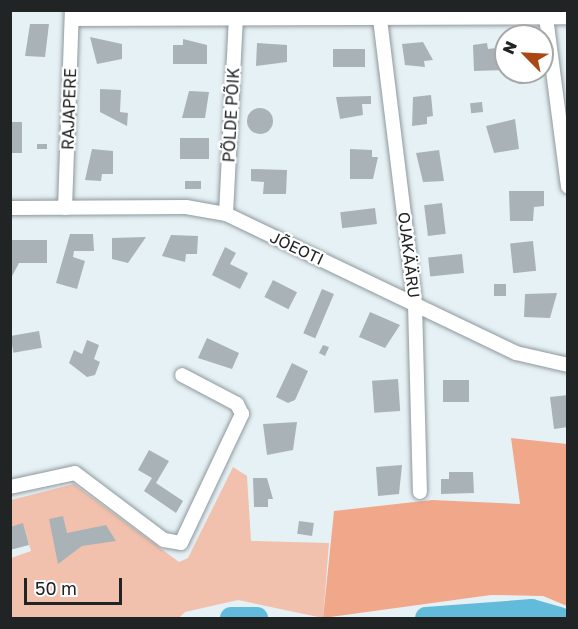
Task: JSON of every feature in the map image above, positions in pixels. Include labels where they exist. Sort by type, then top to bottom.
[{"type":"street","points":[[72,15],[380,20],[567,17]]},
{"type":"street","name":"RAJAPERE","points":[[65,208],[72,15]]},
{"type":"street","name":"PÕLDE PÕIK","points":[[226,214],[236,16]]},
{"type":"street","points":[[546,17],[567,187]]},
{"type":"street","name":"OJAKÄÄRU","points":[[380,20],[415,304],[420,492]]},
{"type":"street","name":"JÕEOTI","points":[[10,208],[186,207],[226,214],[516,353],[567,365]]},
{"type":"street","points":[[10,487],[75,472],[164,540],[181,543],[242,414],[237,404],[182,375]]},
{"type":"shaded area","points":[[511,438],[567,444],[567,606],[543,596],[491,595],[323,618],[334,511],[432,500],[520,504]]},
{"type":"shaded area","points":[[233,467],[247,476],[251,541],[329,543],[323,618],[238,600],[185,612],[179,618],[11,618],[11,558],[31,551],[23,524],[11,527],[11,500],[74,484],[179,562],[188,558]]},
{"type":"building","points":[[30,24],[49,24],[45,57],[25,56]]},
{"type":"building","points":[[90,37],[122,44],[122,59],[97,64]]},
{"type":"building","points":[[183,39],[207,45],[207,64],[173,64],[173,45],[183,45]]},
{"type":"building","points":[[423,42],[433,60],[424,61],[425,67],[405,65],[402,44]]},
{"type":"building","points":[[257,43],[287,45],[287,62],[256,66]]},
{"type":"building","points":[[487,43],[488,49],[494,48],[494,70],[474,71],[473,45]]},
{"type":"building","points":[[333,49],[365,49],[365,67],[333,67]]},
{"type":"building","points":[[100,89],[121,90],[120,112],[128,113],[127,126],[100,112]]},
{"type":"building","points":[[189,91],[209,92],[205,118],[182,118]]},
{"type":"building","points":[[431,95],[433,116],[427,117],[427,124],[412,126],[413,97]]},
{"type":"building","points":[[371,96],[371,104],[362,104],[363,115],[340,119],[336,97]]},
{"type":"building","points":[[482,102],[483,112],[471,113],[470,103]]},
{"type":"building","points":[[260,108],[269,112],[273,121],[269,130],[260,134],[251,130],[247,121],[251,112]]},
{"type":"building","points":[[515,119],[519,149],[494,153],[486,126]]},
{"type":"building","points":[[10,122],[22,122],[22,153],[10,153]]},
{"type":"building","points":[[180,138],[209,138],[209,159],[180,159]]},
{"type":"building","points":[[37,144],[47,144],[47,149],[37,149]]},
{"type":"building","points":[[92,149],[113,151],[113,174],[102,174],[101,181],[85,180]]},
{"type":"building","points":[[350,149],[372,150],[372,157],[378,157],[373,179],[350,179]]},
{"type":"building","points":[[439,150],[444,181],[423,182],[416,153]]},
{"type":"building","points":[[251,169],[287,170],[286,194],[263,194],[264,182],[251,181]]},
{"type":"building","points":[[185,181],[201,181],[201,189],[185,189]]},
{"type":"building","points":[[509,191],[544,191],[544,206],[534,207],[533,221],[510,221]]},
{"type":"building","points":[[442,203],[446,234],[428,236],[424,205]]},
{"type":"building","points":[[375,208],[377,224],[342,228],[340,212]]},
{"type":"building","points":[[70,234],[93,234],[94,251],[74,251],[73,257],[85,261],[77,289],[56,283]]},
{"type":"building","points":[[171,235],[198,236],[197,254],[186,254],[185,262],[162,256]]},
{"type":"building","points":[[146,237],[128,263],[112,259],[112,238]]},
{"type":"building","points":[[10,240],[47,240],[47,263],[19,263],[10,280]]},
{"type":"building","points":[[533,241],[536,271],[513,273],[510,243]]},
{"type":"building","points":[[225,247],[236,253],[230,264],[248,273],[240,289],[212,275]]},
{"type":"building","points":[[462,254],[464,273],[430,276],[428,258]]},
{"type":"building","points":[[273,280],[297,292],[288,309],[264,297]]},
{"type":"building","points":[[494,284],[506,284],[506,296],[494,296]]},
{"type":"building","points":[[322,289],[334,294],[315,338],[303,333]]},
{"type":"building","points":[[557,293],[550,318],[524,317],[525,294]]},
{"type":"building","points":[[370,312],[400,325],[385,348],[359,337]]},
{"type":"building","points":[[39,331],[42,348],[13,353],[10,336]]},
{"type":"building","points":[[207,338],[239,353],[232,369],[198,358]]},
{"type":"building","points":[[87,340],[99,345],[94,359],[100,362],[95,375],[87,377],[69,363],[74,350],[82,354]]},
{"type":"building","points":[[323,345],[329,347],[325,356],[319,353]]},
{"type":"building","points":[[292,363],[308,371],[295,400],[288,403],[276,397]]},
{"type":"building","points":[[398,379],[400,411],[374,413],[372,381]]},
{"type":"building","points":[[443,380],[469,380],[469,402],[443,402]]},
{"type":"building","points":[[568,395],[568,427],[554,429],[550,397]]},
{"type":"building","points":[[297,422],[293,450],[267,455],[263,424]]},
{"type":"building","points":[[149,450],[169,461],[156,483],[183,501],[176,513],[144,491],[152,478],[138,470]]},
{"type":"building","points":[[402,465],[399,494],[378,496],[376,467]]},
{"type":"building","points":[[449,472],[473,472],[474,493],[441,494],[441,479],[449,479]]},
{"type":"building","points":[[253,478],[267,478],[273,499],[268,499],[268,507],[254,507]]},
{"type":"building","points":[[63,516],[67,533],[106,525],[116,541],[82,546],[58,564],[49,519]]},
{"type":"building","points":[[299,521],[314,523],[312,536],[297,534]]},
{"type":"building","points":[[23,523],[29,545],[10,550],[10,527]]},
{"type":"waterway","points":[[426,618],[532,610],[560,618]]},
{"type":"waterway","points":[[231,618],[257,618]]}]
